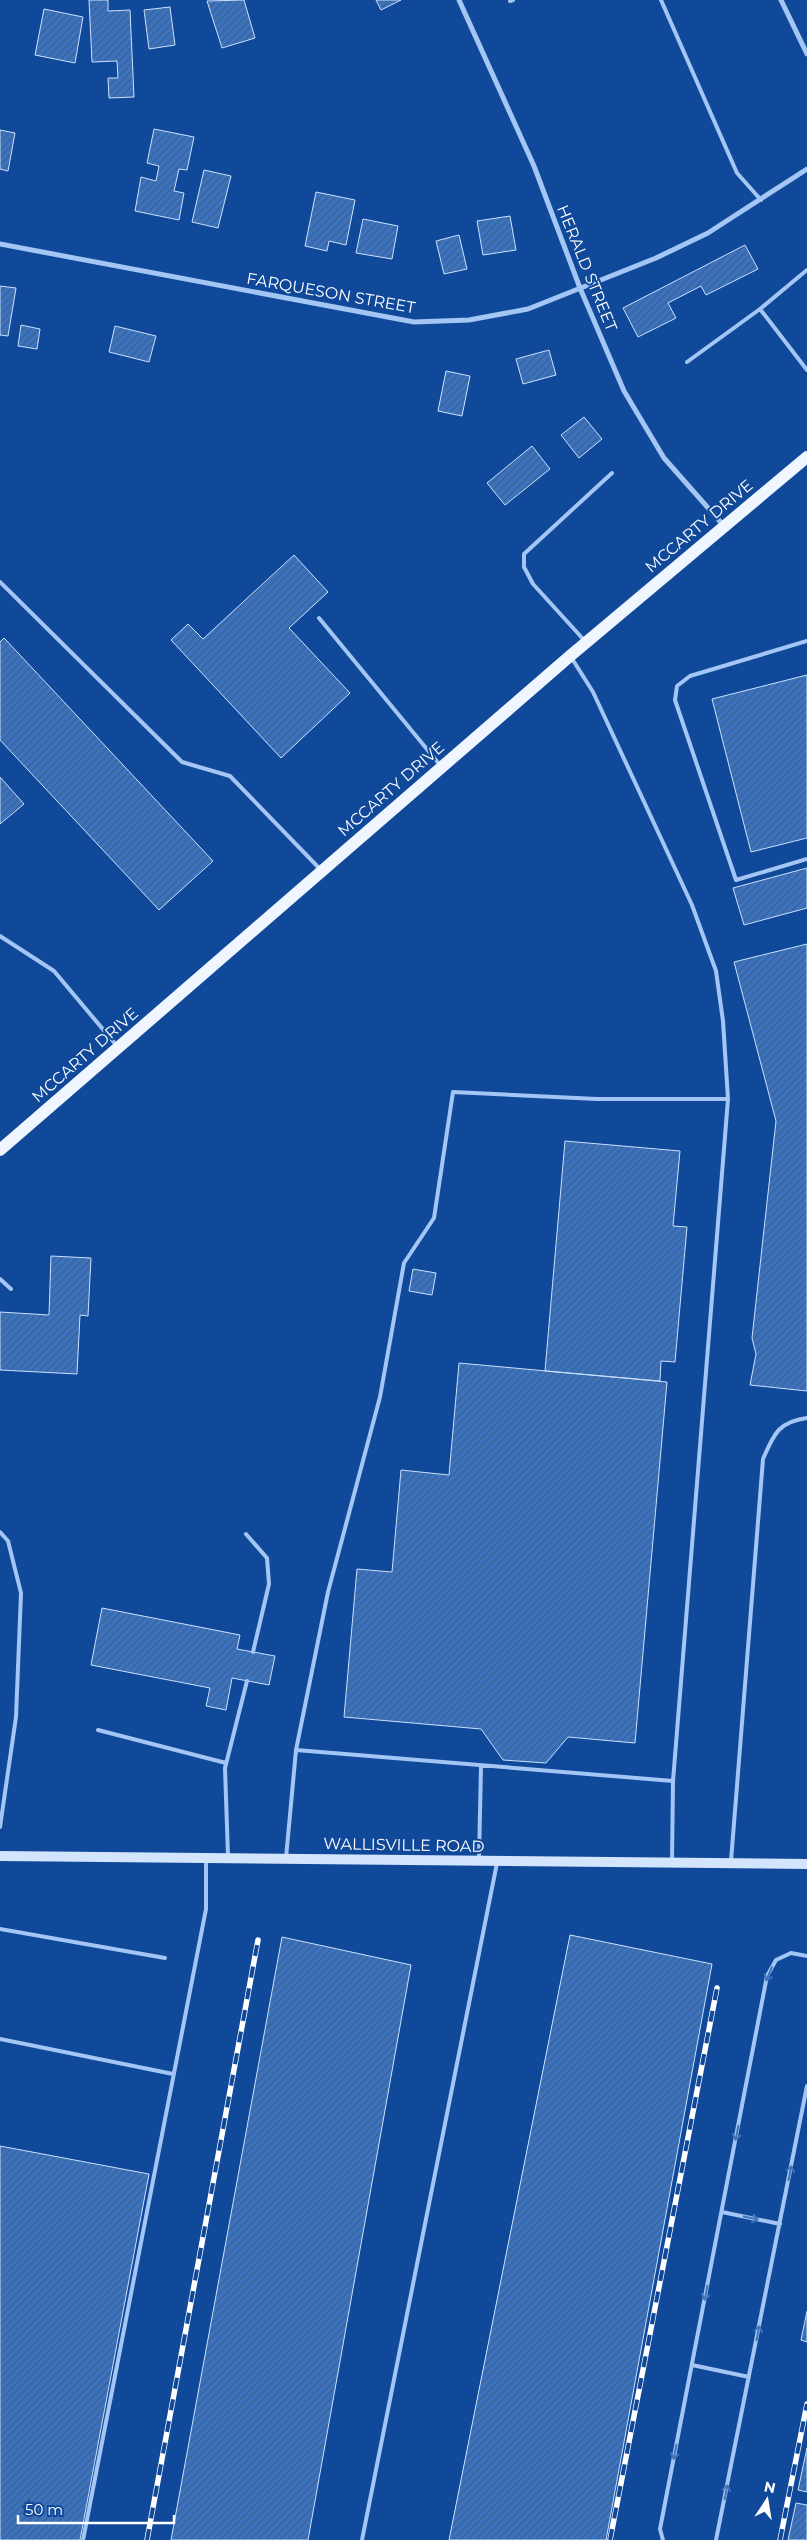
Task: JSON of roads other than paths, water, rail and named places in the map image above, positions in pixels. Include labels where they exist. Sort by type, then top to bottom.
[{"type":"main road","name":"MCCARTY DRIVE","points":[[0,1150],[586,642],[807,456]]},
{"type":"main road","name":"WALLISVILLE ROAD","points":[[0,1856],[807,1864]]},
{"type":"street","name":"HERALD STREET","points":[[459,0],[534,166],[580,288],[624,391],[664,458],[724,527]]},
{"type":"street","points":[[781,0],[807,54]]},
{"type":"street","name":"FARQUESON STREET","points":[[0,244],[414,322],[469,320],[528,309],[656,258],[708,233],[807,169]]},
{"type":"lane","points":[[661,0],[737,173],[761,200]]},
{"type":"lane","points":[[686,362],[760,309],[807,270]]},
{"type":"lane","points":[[760,309],[807,370]]},
{"type":"lane","points":[[586,642],[533,584],[524,567],[524,554],[612,473]]},
{"type":"lane","points":[[0,582],[182,762],[230,776],[322,870]]},
{"type":"lane","points":[[320,618],[442,766]]},
{"type":"lane","points":[[807,641],[690,676],[677,686],[675,700],[736,880],[807,859]]},
{"type":"lane","points":[[570,656],[593,692],[692,905],[716,971],[723,1021],[728,1099],[674,1781],[672,1862]]},
{"type":"lane","points":[[0,936],[54,971],[119,1047]]},
{"type":"lane","points":[[286,1859],[296,1750],[328,1592],[380,1397],[404,1263],[434,1218],[453,1092],[597,1099],[728,1099]]},
{"type":"lane","points":[[0,1279],[11,1289]]},
{"type":"lane","points":[[731,1863],[763,1459],[775,1432],[792,1420],[807,1418]]},
{"type":"lane","points":[[0,1532],[8,1541],[21,1593],[16,1717],[0,1827]]},
{"type":"lane","points":[[246,1534],[267,1558],[269,1584],[253,1652]]},
{"type":"lane","points":[[228,1858],[226,1763],[246,1681]]},
{"type":"lane","points":[[98,1730],[226,1763]]},
{"type":"lane","points":[[296,1750],[674,1781]]},
{"type":"lane","points":[[478,1861],[481,1766]]},
{"type":"lane","points":[[83,2540],[206,1909],[206,1858]]},
{"type":"lane","points":[[362,2540],[498,1861]]},
{"type":"lane","points":[[0,1928],[165,1958]]},
{"type":"lane","points":[[663,2540],[660,2529],[767,1976],[776,1960],[791,1952],[807,1956]]},
{"type":"lane","points":[[0,2039],[173,2074]]},
{"type":"lane","points":[[716,2540],[807,2086]]},
{"type":"lane","points":[[722,2212],[780,2224]]},
{"type":"lane","points":[[692,2365],[749,2377]]},
{"type":"railway","points":[[147,2540],[258,1940]]},
{"type":"railway","points":[[610,2540],[717,1988]]},
{"type":"railway","points":[[780,2540],[807,2404]]}]
